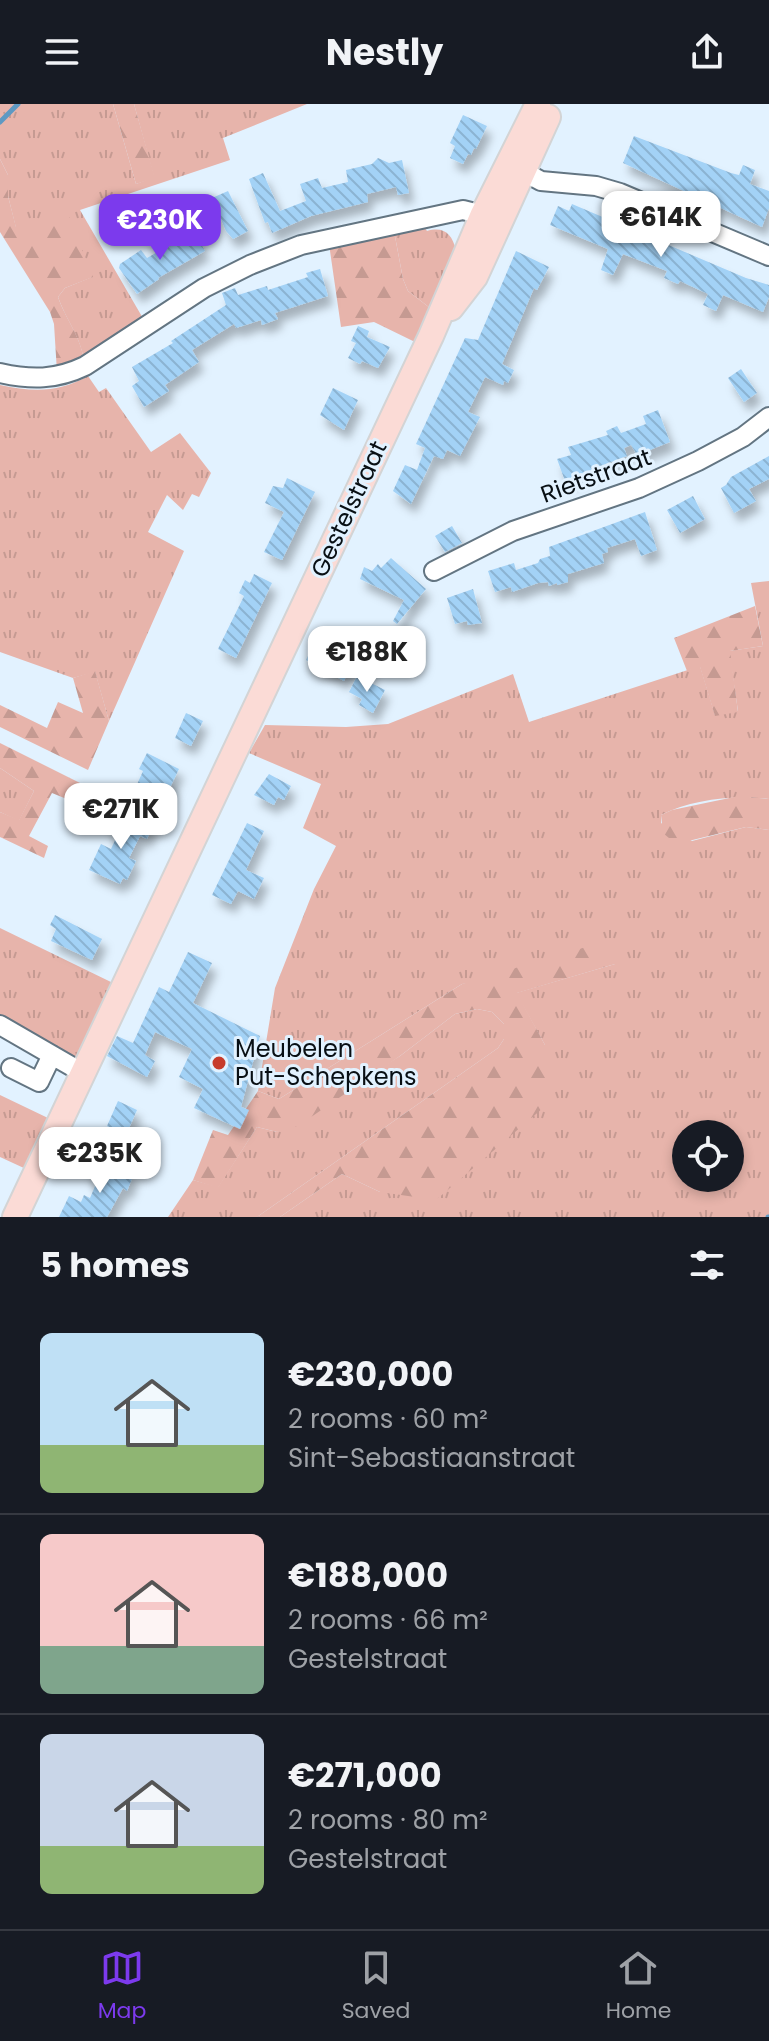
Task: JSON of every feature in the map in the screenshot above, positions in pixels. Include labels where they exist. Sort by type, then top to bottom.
[{"type":"main road","name":"Gestelstraat","points":[[516,168],[538,104]]},
{"type":"main road","name":"Gestelstraat","points":[[15,1217],[431,336],[516,168],[548,116],[551,104]]},
{"type":"street","points":[[516,168],[544,182],[596,186],[620,193],[769,256]]},
{"type":"street","points":[[0,373],[44,379],[65,375],[85,366],[204,288],[301,245],[463,210],[492,217]]},
{"type":"street","name":"Rietstraat","points":[[434,571],[513,531],[639,488],[698,461],[743,437],[769,417]]},
{"type":"street","points":[[0,1025],[83,1073]]},
{"type":"street","points":[[11,1068],[39,1082],[52,1055]]},
{"type":"green space","points":[[0,104],[113,104],[136,184],[154,177],[134,104],[307,104],[223,138],[230,160],[80,210],[144,320],[84,362],[80,345],[58,297],[65,288],[92,277],[16,228],[8,196],[8,175],[0,159]]},
{"type":"green space","points":[[113,104],[134,104],[155,178],[136,184]]},
{"type":"green space","points":[[0,159],[8,175],[8,196],[16,227],[68,214],[93,277],[65,288],[58,297],[80,345],[84,362],[57,372],[54,324],[50,312],[0,232]]},
{"type":"green space","points":[[423,225],[427,231],[446,233],[456,250],[430,308],[408,291],[394,231]]},
{"type":"green space","points":[[394,231],[408,291],[430,308],[415,342],[374,322],[341,327],[329,244]]},
{"type":"green space","points":[[88,376],[99,392],[106,388],[151,452],[180,433],[211,473],[199,497],[192,494],[183,510],[167,495],[148,532],[184,551],[109,721],[95,672],[73,678],[0,652],[0,385],[45,390],[66,386]]},
{"type":"green space","points":[[769,581],[769,799],[728,798],[700,802],[661,815],[661,823],[692,841],[746,827],[769,830],[769,1217],[280,1217],[342,1174],[380,1192],[545,1045],[516,993],[615,964],[462,984],[279,1099],[258,1091],[275,988],[314,889],[336,846],[303,828],[321,784],[249,753],[265,725],[346,727],[388,724],[513,674],[529,722],[700,666],[715,715],[738,711],[729,651],[763,646],[751,583]]},
{"type":"green space","points":[[755,606],[763,646],[730,651],[738,712],[715,716],[700,667],[687,671],[674,638]]},
{"type":"green space","points":[[95,671],[109,721],[88,770],[0,727],[0,705],[47,728],[58,702],[83,713],[73,678]]},
{"type":"green space","points":[[0,743],[82,784],[74,802],[52,793],[29,836],[48,846],[44,858],[0,837],[0,812],[19,820],[34,791],[0,768]]},
{"type":"green space","points":[[0,768],[34,791],[19,821],[0,812]]},
{"type":"green space","points":[[739,796],[769,799],[769,830],[746,827],[676,844],[663,833],[661,815]]},
{"type":"green space","points":[[0,928],[113,983],[76,1060],[0,1020]]},
{"type":"green space","points":[[606,941],[615,964],[517,993],[545,1045],[557,1076],[550,1102],[436,1200],[380,1192],[342,1174],[280,1217],[257,1217],[498,1048],[504,1039],[504,1024],[492,1012],[477,1009],[455,1014],[298,1126],[277,1132],[257,1127],[218,1188],[193,1180],[213,1130],[228,1135],[258,1091],[279,1099],[462,984]]},
{"type":"green space","points":[[477,1009],[492,1012],[504,1024],[504,1039],[498,1048],[257,1217],[168,1217],[193,1180],[218,1187],[257,1127],[277,1132],[400,1056],[455,1014]]},
{"type":"green space","points":[[0,1095],[48,1118],[26,1169],[0,1157]]},
{"type":"building","points":[[463,115],[487,126],[476,149],[471,155],[468,154],[463,164],[450,158],[455,146],[450,143]]},
{"type":"building","points":[[634,136],[731,173],[739,175],[743,165],[755,170],[750,184],[769,191],[769,208],[762,227],[623,163]]},
{"type":"building","points":[[378,158],[389,163],[402,160],[409,193],[398,195],[396,187],[367,194],[368,202],[311,216],[272,233],[268,222],[265,223],[249,179],[263,173],[280,211],[306,201],[300,184],[318,178],[322,188],[348,182],[346,170],[372,164]]},
{"type":"building","points":[[228,191],[248,231],[233,239],[226,231],[212,198]]},
{"type":"building","points":[[572,204],[769,285],[769,297],[763,312],[723,295],[716,311],[703,305],[708,294],[680,281],[678,284],[664,278],[667,271],[623,254],[613,275],[601,270],[608,249],[550,225],[558,206],[569,211]]},
{"type":"building","points":[[194,231],[205,251],[137,294],[119,268],[120,264],[141,250],[147,258]]},
{"type":"building","points":[[516,251],[549,267],[537,290],[534,288],[502,364],[514,370],[508,383],[504,381],[503,385],[485,377],[468,412],[480,417],[460,456],[447,450],[443,459],[434,456],[411,504],[393,491],[405,465],[417,470],[425,448],[416,444],[465,338],[478,340]]},
{"type":"building","points":[[320,269],[328,296],[275,313],[278,319],[262,325],[261,320],[236,328],[234,324],[192,350],[199,362],[165,385],[169,391],[144,407],[132,386],[139,381],[132,367],[173,343],[171,341],[226,305],[222,293],[235,288],[238,295],[267,286],[268,290],[308,277],[306,273]]},
{"type":"building","points":[[358,326],[369,331],[367,337],[390,347],[378,368],[348,358],[356,343],[351,341]]},
{"type":"building","points":[[741,369],[757,393],[744,402],[728,378]]},
{"type":"building","points":[[333,388],[358,400],[344,430],[320,415]]},
{"type":"building","points":[[658,410],[670,442],[637,455],[631,445],[624,448],[627,456],[565,481],[557,459],[571,455],[568,447],[608,435],[606,431],[617,426],[621,433],[646,424],[643,416]]},
{"type":"building","points":[[769,456],[769,479],[749,489],[756,501],[734,513],[721,488],[731,477]]},
{"type":"building","points":[[287,478],[315,492],[282,560],[264,552],[284,512],[265,503],[273,486],[283,488]]},
{"type":"building","points":[[693,496],[705,519],[680,533],[667,510]]},
{"type":"building","points":[[645,512],[657,550],[641,556],[635,539],[607,548],[608,552],[602,554],[604,563],[568,574],[568,582],[549,586],[548,582],[538,583],[512,592],[511,587],[495,592],[488,571],[514,563],[516,570],[538,563],[540,559],[550,556],[549,547]]},
{"type":"building","points":[[452,526],[462,543],[445,552],[435,536]]},
{"type":"building","points":[[391,558],[426,589],[397,624],[393,621],[404,600],[360,579],[364,567],[372,571],[378,564],[381,568]]},
{"type":"building","points":[[254,574],[272,583],[236,658],[218,649],[244,596],[239,593],[245,580],[250,583]]},
{"type":"building","points":[[473,589],[482,623],[468,625],[467,621],[455,624],[447,598]]},
{"type":"building","points":[[320,630],[337,637],[335,642],[343,646],[340,652],[355,659],[344,681],[306,660]]},
{"type":"building","points":[[357,676],[385,690],[373,713],[359,705],[362,699],[349,692]]},
{"type":"building","points":[[186,713],[203,721],[191,746],[175,738]]},
{"type":"building","points":[[147,753],[179,769],[163,802],[135,789],[143,771],[139,769]]},
{"type":"building","points":[[269,774],[291,786],[284,800],[278,797],[274,805],[254,795]]},
{"type":"building","points":[[127,814],[153,826],[147,839],[140,836],[129,858],[136,861],[127,880],[123,878],[120,884],[89,870],[101,844],[111,849]]},
{"type":"building","points":[[247,823],[264,831],[246,870],[264,878],[254,899],[238,891],[231,904],[212,895]]},
{"type":"building","points":[[55,915],[102,939],[92,960],[51,941],[56,929],[50,925]]},
{"type":"building","name":"Meubelen Put-Schepkens","points":[[188,952],[212,963],[193,1003],[260,1036],[241,1107],[249,1110],[240,1129],[194,1108],[203,1089],[179,1077],[192,1049],[155,1032],[145,1055],[155,1061],[147,1077],[107,1056],[117,1036],[133,1043],[159,987],[169,992]]},
{"type":"building","points":[[118,1101],[137,1110],[126,1135],[107,1126]]},
{"type":"building","points":[[111,1163],[134,1174],[127,1191],[123,1188],[107,1217],[59,1217],[69,1196],[81,1202],[84,1195],[90,1198],[99,1177],[103,1179]]},
{"type":"waterway","points":[[0,122],[18,104]]},
{"type":"place","name":"Meubelen Put-Schepkens","points":[[219,1063]]}]
